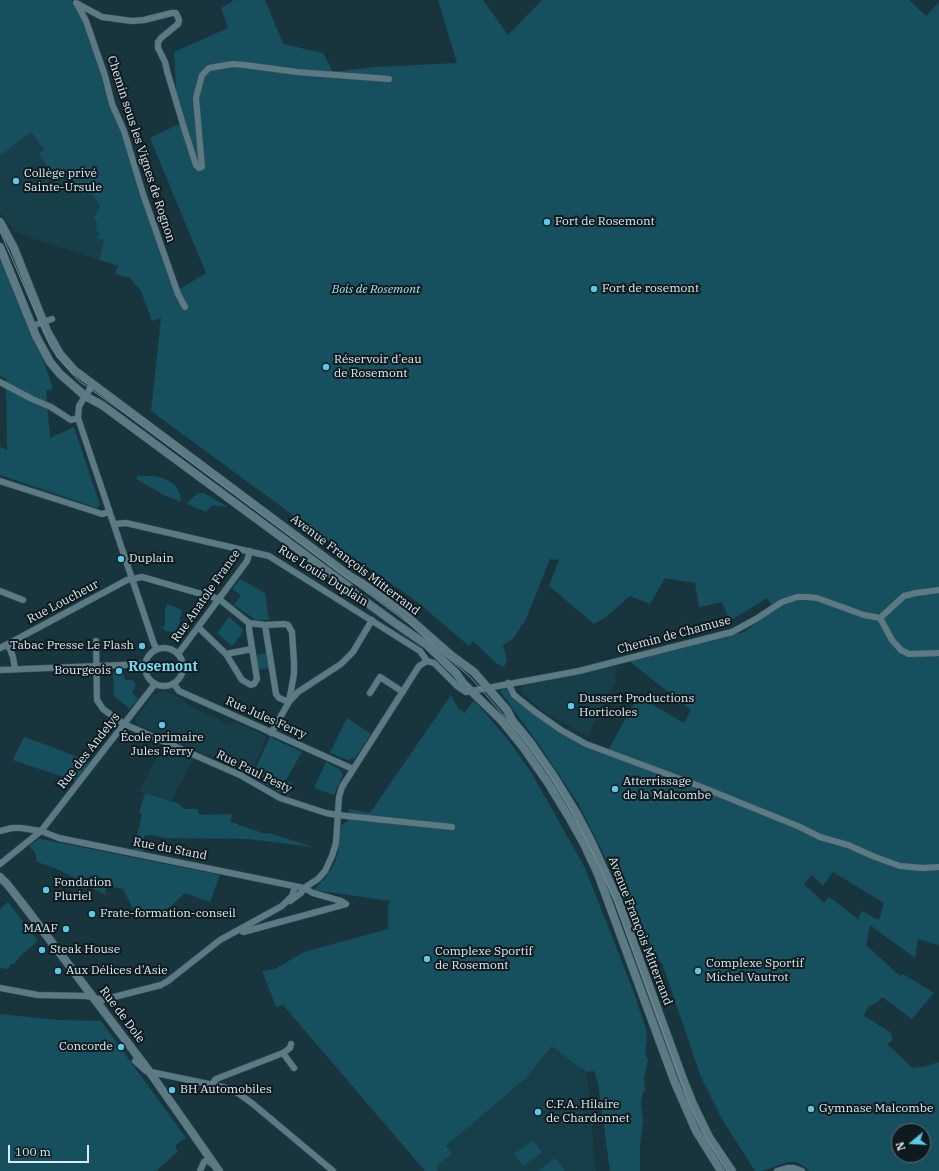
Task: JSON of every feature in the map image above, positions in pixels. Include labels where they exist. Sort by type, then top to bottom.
[{"type":"main road","name":"Avenue François Mitterrand","points":[[0,222],[14,248],[53,342],[67,362],[78,374],[351,577],[403,613],[446,651],[474,672],[506,710],[553,775],[577,814],[590,839],[618,900],[693,1104],[710,1137],[732,1171]]},
{"type":"main road","name":"Avenue François Mitterrand","points":[[0,247],[41,347],[50,362],[60,374],[85,396],[102,405],[349,587],[355,594],[413,635],[456,673],[463,683],[502,721],[548,783],[584,844],[610,905],[684,1106],[702,1141],[721,1171]]},
{"type":"main road","name":"Rue de Dole","points":[[0,877],[26,908],[135,1061],[176,1115],[206,1160],[216,1171]]},
{"type":"main road","name":"Rue de Dole","points":[[0,882],[149,1071],[216,1171]]},
{"type":"street","points":[[75,1],[102,17],[132,21],[176,13],[179,20],[178,24],[161,38],[158,42],[158,48],[166,62],[169,78],[192,153],[196,165],[199,168],[202,167],[196,98],[202,75],[209,68],[233,64],[297,72],[389,79]]},
{"type":"street","name":"Chemin sous les Vignes de Rognon","points":[[75,1],[86,21],[105,76],[112,104],[124,131],[143,194],[178,294],[185,306]]},
{"type":"street","points":[[32,326],[52,319]]},
{"type":"street","points":[[0,382],[32,400],[51,407],[71,420],[78,418]]},
{"type":"street","points":[[93,384],[79,406],[78,418],[154,644],[157,649]]},
{"type":"street","points":[[0,481],[102,514],[110,512]]},
{"type":"street","name":"Rue Louis Duplain","points":[[114,524],[126,523],[269,556],[372,620],[420,652],[427,661],[434,663],[462,690],[466,692],[473,692]]},
{"type":"street","name":"Rue Anatole France","points":[[178,654],[247,561],[250,551]]},
{"type":"street","points":[[132,578],[142,576],[220,599],[249,623],[265,625],[285,624],[290,627],[292,632],[294,674],[289,702]]},
{"type":"street","name":"Rue Loucheur","points":[[3,646],[132,578]]},
{"type":"street","points":[[939,590],[904,596],[880,618],[892,640],[901,650],[909,654],[939,653]]},
{"type":"street","points":[[0,591],[23,600]]},
{"type":"street","name":"Chemin de Chamuse","points":[[473,692],[508,683],[594,668],[732,632],[756,619],[782,602],[797,597],[818,598],[864,616],[880,618]]},
{"type":"street","points":[[272,733],[289,702],[298,692],[341,664],[353,652],[372,620]]},
{"type":"street","points":[[198,627],[226,654],[242,680],[251,685],[254,684],[257,679],[249,623]]},
{"type":"street","points":[[265,625],[276,694],[279,698],[289,702]]},
{"type":"street","name":"Rue Paul Pesty","points":[[96,642],[97,700],[103,710],[124,724],[240,775],[280,798],[337,815],[452,827]]},
{"type":"street","points":[[3,646],[12,652],[15,668]]},
{"type":"street","points":[[164,648],[178,654],[183,663],[180,679],[174,684],[164,686],[155,684],[147,675],[146,664],[150,655],[157,649],[164,648]]},
{"type":"street","points":[[226,654],[252,649]]},
{"type":"street","points":[[0,988],[38,995],[90,997],[102,1000],[161,985],[216,943],[296,898],[304,888],[318,879],[325,871],[332,856],[336,843],[338,797],[342,787],[419,666],[427,661]]},
{"type":"street","points":[[0,670],[15,668],[146,664]]},
{"type":"street","points":[[370,693],[380,677],[403,692]]},
{"type":"street","points":[[508,683],[514,695],[534,711],[561,730],[586,744],[661,771],[800,826],[820,837],[848,844],[875,857],[900,866],[923,868],[939,867]]},
{"type":"street","name":"Rue des Andelys","points":[[0,864],[41,831],[155,684]]},
{"type":"street","name":"Rue Jules Ferry","points":[[174,684],[178,691],[353,769]]},
{"type":"street","name":"Rue du Stand","points":[[0,831],[12,828],[41,831],[58,838],[304,888],[313,893],[341,901],[346,904],[243,932],[240,929]]},
{"type":"street","points":[[282,906],[292,896],[295,887]]},
{"type":"street","points":[[211,1085],[216,1079],[283,1053],[290,1048],[291,1044]]},
{"type":"street","points":[[283,1053],[294,1068]]},
{"type":"street","points":[[135,1061],[143,1069],[222,1087],[248,1099],[333,1171]]},
{"type":"street","points":[[200,1171],[206,1160]]},
{"type":"street","points":[[777,1171],[787,1168],[794,1168],[802,1171]]},
{"type":"shaded area","points":[[31,132],[45,150],[55,174],[69,179],[76,187],[84,185],[100,205],[93,217],[97,223],[96,231],[99,232],[104,240],[99,260],[16,233],[0,213],[0,156]]},
{"type":"shaded area","points":[[616,666],[615,683],[588,736],[547,714],[523,694],[520,684]]},
{"type":"shaded area","points":[[165,691],[185,700],[187,705],[230,725],[235,722],[264,735],[266,739],[252,771],[250,770],[248,773],[137,724],[135,719],[153,695]]},
{"type":"shaded area","points":[[163,745],[194,758],[171,801],[140,791]]},
{"type":"shaded area","name":"C.F.A. Hilaire de Chardonnet","points":[[552,1045],[587,1072],[596,1171],[437,1171],[437,1165],[452,1154],[446,1146],[526,1078]]},
{"type":"green space","name":"Bois de Rosemont","points":[[0,0],[72,0],[85,22],[104,83],[108,102],[121,131],[175,292],[206,273],[150,138],[183,122],[176,89],[174,52],[228,28],[221,8],[234,0],[265,0],[283,44],[323,53],[333,72],[375,67],[457,63],[438,0],[483,0],[508,35],[542,0],[909,0],[926,16],[939,2],[939,945],[918,939],[915,958],[870,925],[866,945],[900,976],[903,974],[934,993],[912,1019],[882,997],[878,1002],[868,1007],[864,1016],[890,1032],[893,1040],[887,1044],[912,1068],[927,1066],[939,1062],[939,1171],[810,1171],[796,1162],[788,1162],[762,1171],[755,1171],[722,1119],[701,1077],[662,963],[649,954],[633,911],[629,914],[616,879],[578,803],[540,746],[500,691],[505,688],[513,699],[560,731],[606,754],[638,696],[684,723],[691,710],[629,661],[744,632],[775,610],[767,598],[730,621],[722,602],[699,607],[695,583],[665,578],[650,604],[630,596],[606,617],[594,624],[549,586],[559,560],[550,559],[526,619],[513,639],[503,645],[507,660],[504,667],[497,664],[473,641],[469,646],[415,600],[337,548],[151,411],[161,318],[152,321],[141,291],[130,278],[115,274],[118,266],[99,260],[104,240],[97,238],[99,232],[96,231],[97,223],[93,218],[100,205],[84,185],[76,187],[69,179],[52,173],[39,154],[44,149],[31,132],[0,156]],"holes":[[[833,872],[884,903],[879,920],[862,911],[858,919],[829,897],[824,903],[804,884],[812,875],[823,886]]]},
{"type":"green space","points":[[0,259],[33,341],[43,359],[53,389],[46,391],[50,438],[74,427],[100,505],[97,508],[0,475],[0,447],[7,450],[6,379],[0,376]]},
{"type":"green space","points":[[138,476],[154,476],[163,478],[175,485],[180,494],[181,502],[164,495],[136,479]]},
{"type":"green space","points":[[199,493],[204,493],[228,507],[212,505],[206,512],[187,504]]},
{"type":"green space","points":[[240,579],[265,593],[269,620],[256,620],[234,605],[241,595],[232,589]]},
{"type":"green space","points":[[167,604],[182,610],[178,628],[175,632],[165,631],[163,627],[156,628],[165,626],[165,610]]},
{"type":"green space","points":[[229,617],[243,630],[232,646],[217,633]]},
{"type":"green space","points":[[267,653],[269,668],[258,670],[255,655]]},
{"type":"green space","points":[[113,672],[123,672],[125,680],[133,680],[136,685],[132,693],[138,699],[130,709],[114,696]]},
{"type":"green space","name":"Complexe Sportif de Rosemont","points":[[451,695],[458,708],[465,713],[473,701],[509,741],[531,772],[585,868],[595,893],[633,990],[646,1029],[647,1040],[645,1053],[648,1060],[644,1077],[645,1089],[641,1104],[643,1121],[640,1146],[640,1171],[610,1171],[598,1083],[594,1071],[587,1072],[552,1046],[526,1078],[446,1146],[452,1154],[437,1165],[437,1171],[425,1171],[283,1005],[276,1007],[262,971],[275,969],[304,952],[388,929],[388,906],[390,901],[314,890],[333,867],[338,853],[340,826],[348,821],[349,809],[370,813]]},
{"type":"green space","points":[[347,718],[371,734],[355,758],[347,760],[330,753]]},
{"type":"green space","points":[[24,737],[90,762],[75,781],[13,760]]},
{"type":"green space","points":[[270,737],[302,752],[286,780],[292,783],[288,790],[289,797],[252,776]]},
{"type":"green space","points":[[326,762],[341,770],[343,775],[334,795],[314,788]]},
{"type":"green space","points":[[145,793],[178,803],[184,809],[197,809],[200,815],[232,814],[230,822],[313,847],[248,839],[165,838],[150,835],[144,836],[144,851],[134,850],[142,814],[139,813]]},
{"type":"green space","points":[[38,839],[220,875],[210,902],[185,893],[168,909],[138,918],[123,889],[108,886],[105,890],[106,895],[59,870],[37,862],[35,852],[29,846]]},
{"type":"green space","points":[[8,902],[38,941],[20,956],[14,964],[11,964],[8,969],[0,968],[0,909]]},
{"type":"green space","points":[[0,1014],[58,1020],[101,1021],[186,1138],[175,1146],[178,1151],[156,1171],[0,1171]]},
{"type":"green space","points":[[533,1140],[542,1152],[523,1166],[514,1154]]},
{"type":"green space","points":[[555,1158],[565,1171],[538,1171]]},
{"type":"tram line","points":[[0,231],[50,346],[58,358],[79,381],[408,623],[470,677],[526,742],[552,778],[573,814],[601,869],[614,899],[690,1105],[701,1129],[727,1171]]},
{"type":"place","name":"Collège privé Sainte-Ursule","points":[[16,181]]},
{"type":"place","name":"Fort de Rosemont","points":[[547,222]]},
{"type":"place","name":"Fort de rosemont","points":[[594,289]]},
{"type":"place","name":"Réservoir d'eau de Rosemont","points":[[326,367]]},
{"type":"place","name":"Duplain","points":[[121,559]]},
{"type":"place","name":"Tabac Presse Le Flash","points":[[142,646]]},
{"type":"place","name":"Bourgeois","points":[[119,671]]},
{"type":"place","name":"Dussert Productions Horticoles","points":[[571,706]]},
{"type":"place","name":"École primaire Jules Ferry","points":[[162,725]]},
{"type":"place","name":"Atterrissage de la Malcombe","points":[[615,789]]},
{"type":"place","name":"Fondation Pluriel","points":[[46,890]]},
{"type":"place","name":"Frate-formation-conseil","points":[[92,914]]},
{"type":"place","name":"MAAF","points":[[66,929]]},
{"type":"place","name":"Steak House","points":[[42,950]]},
{"type":"place","name":"Complexe Sportif de Rosemont","points":[[427,959]]},
{"type":"place","name":"Aux Délices d'Asie","points":[[58,971]]},
{"type":"place","name":"Complexe Sportif Michel Vautrot","points":[[698,971]]},
{"type":"place","name":"Concorde","points":[[121,1047]]},
{"type":"place","name":"BH Automobiles","points":[[172,1090]]},
{"type":"place","name":"Gymnase Malcombe","points":[[811,1109]]},
{"type":"place","name":"C.F.A. Hilaire de Chardonnet","points":[[538,1112]]},
{"type":"district","name":"Rosemont","points":[[163,667]]}]
